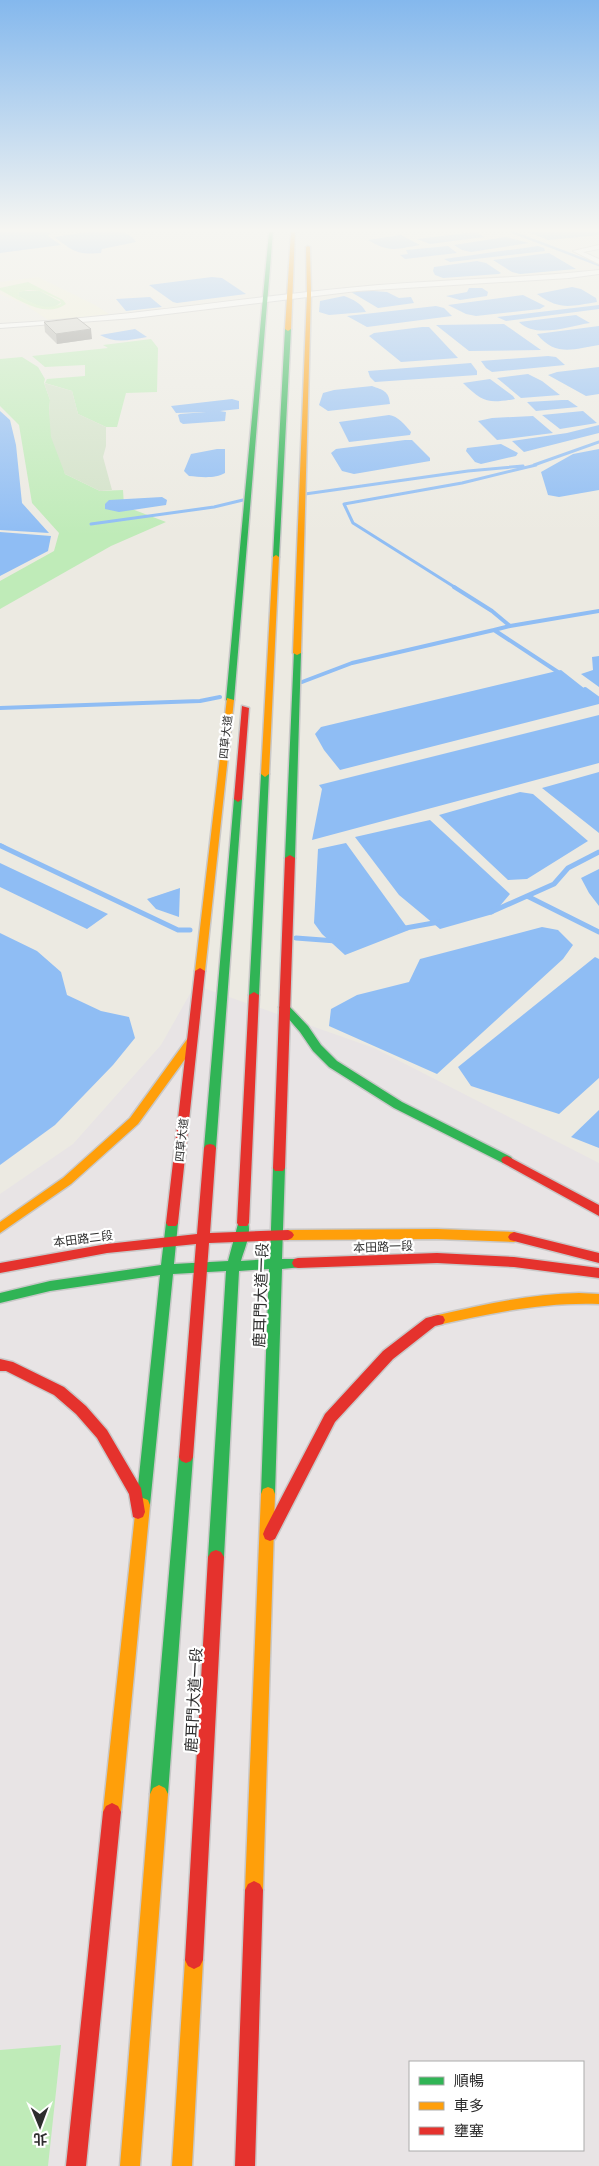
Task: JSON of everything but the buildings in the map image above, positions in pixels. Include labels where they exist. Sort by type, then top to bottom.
[{"type":"street","name":"四草大道","points":[[170,1242],[230,697],[267,333]]},
{"type":"street","points":[[242,1236],[288,333]]},
{"type":"street","points":[[277,1235],[308,333]]},
{"type":"street","name":"四草大道","points":[[204,1238],[246,694]]},
{"type":"street","points":[[284,1007],[304,1029],[317,1048],[333,1064],[398,1105],[517,1165],[599,1211]]},
{"type":"street","points":[[0,1228],[67,1181],[134,1121],[192,1041]]},
{"type":"street","name":"本田路一段","points":[[170,1242],[242,1236],[437,1234],[513,1237],[599,1258]]},
{"type":"street","name":"鹿耳門大道一段","points":[[245,2166],[277,1235]]},
{"type":"street","name":"鹿耳門大道一段","points":[[182,2166],[232,1265],[242,1236]]},
{"type":"street","name":"鹿耳門大道一段","points":[[130,2166],[204,1238]]},
{"type":"street","points":[[76,2166],[170,1242]]},
{"type":"street","name":"本田路二段","points":[[0,1268],[48,1256],[170,1242]]},
{"type":"street","name":"本田路一段","points":[[167,1270],[201,1266],[437,1258],[514,1262],[599,1273]]},
{"type":"street","points":[[0,1298],[50,1286],[167,1270]]},
{"type":"street","points":[[266,1540],[304,1464],[330,1418],[388,1355],[431,1322],[510,1303],[574,1297],[599,1299]]},
{"type":"street","points":[[0,1365],[8,1366],[59,1391],[81,1410],[102,1434],[136,1493],[141,1529]]},
{"type":"shaded area","points":[[195,985],[374,1048],[599,1163],[599,2166],[0,2166],[0,1194],[73,1144],[161,1045]]},
{"type":"green space","points":[[151,339],[158,348],[157,392],[126,393],[117,427],[106,427],[78,414],[72,391],[45,383],[47,379],[85,376],[85,365],[45,367],[32,356],[108,348],[103,345]]},
{"type":"green space","points":[[22,357],[38,367],[45,379],[44,383],[50,400],[49,412],[65,474],[100,491],[123,490],[124,506],[166,522],[111,546],[0,609],[0,581],[54,551],[59,533],[32,503],[19,425],[0,406],[0,359]]},
{"type":"green space","points":[[44,383],[72,391],[78,414],[106,427],[106,446],[103,457],[112,490],[100,491],[65,474],[51,437],[50,400]]},
{"type":"green space","points":[[61,2045],[48,2166],[0,2166],[0,2050]]},
{"type":"water","points":[[141,333],[147,337],[111,340],[100,335]]},
{"type":"water","points":[[374,333],[435,333],[458,358],[401,362],[369,336]]},
{"type":"water","points":[[446,333],[517,333],[541,350],[469,351]]},
{"type":"water","points":[[599,333],[599,345],[565,350],[558,349],[544,341],[537,334]]},
{"type":"water","points":[[556,357],[565,365],[492,372],[481,361]]},
{"type":"water","points":[[471,363],[477,371],[477,375],[375,382],[370,377],[368,371]]},
{"type":"water","points":[[599,367],[599,394],[586,396],[548,375],[557,372]]},
{"type":"water","points":[[528,374],[542,381],[560,395],[521,398],[497,378]]},
{"type":"water","points":[[490,379],[515,399],[486,400],[463,383]]},
{"type":"water","points":[[372,386],[385,392],[390,404],[328,411],[319,405],[323,393]]},
{"type":"water","points":[[232,399],[239,401],[239,409],[220,411],[226,412],[225,421],[183,424],[180,422],[178,415],[206,412],[176,413],[171,406]]},
{"type":"water","points":[[568,400],[578,407],[536,411],[527,402]]},
{"type":"water","points":[[0,411],[10,420],[16,445],[22,503],[49,533],[0,530]]},
{"type":"water","points":[[583,411],[597,423],[560,429],[542,415]]},
{"type":"water","points":[[389,415],[401,421],[411,432],[410,435],[349,442],[339,422]]},
{"type":"water","points":[[533,416],[553,433],[497,440],[478,421],[492,418]]},
{"type":"water","points":[[599,425],[599,433],[524,452],[512,441],[567,433]]},
{"type":"water","points":[[412,440],[430,458],[430,461],[354,474],[342,471],[331,453],[336,449]]},
{"type":"water","points":[[501,444],[518,453],[516,456],[481,464],[475,462],[466,451],[467,448]]},
{"type":"water","points":[[225,449],[225,473],[212,477],[203,477],[189,476],[184,471],[191,454]]},
{"type":"water","points":[[599,449],[599,490],[559,497],[548,495],[541,472],[573,454]]},
{"type":"water","points":[[162,497],[167,500],[166,505],[119,512],[105,509],[105,504],[109,500]]},
{"type":"water","points":[[0,532],[51,536],[48,551],[0,576]]},
{"type":"water","points":[[599,656],[599,687],[581,674],[593,670],[592,657]]},
{"type":"water","points":[[561,670],[599,700],[599,704],[340,770],[324,750],[315,734],[321,727]]},
{"type":"water","points":[[599,715],[599,763],[312,840],[322,789],[319,785]]},
{"type":"water","points":[[599,772],[599,833],[542,788]]},
{"type":"water","points":[[520,792],[533,794],[588,841],[527,879],[508,880],[439,815]]},
{"type":"water","points":[[430,820],[510,894],[493,914],[440,929],[399,895],[355,837]]},
{"type":"water","points":[[346,843],[409,930],[345,955],[322,934],[314,923],[318,849]]},
{"type":"water","points":[[0,863],[108,914],[87,929],[0,887]]},
{"type":"water","points":[[599,869],[599,906],[581,878]]},
{"type":"water","points":[[180,888],[179,917],[156,909],[147,899]]},
{"type":"water","points":[[542,927],[558,930],[573,945],[563,959],[437,1074],[329,1026],[331,1009],[357,995],[409,982],[420,959]]},
{"type":"water","points":[[0,933],[37,951],[61,972],[67,995],[101,1011],[129,1017],[135,1038],[113,1065],[55,1125],[0,1165]]},
{"type":"water","points":[[595,957],[599,959],[599,1078],[559,1114],[471,1086],[458,1067]]},
{"type":"water","points":[[599,1110],[599,1148],[571,1137]]},
{"type":"waterway","points":[[534,465],[599,442]]},
{"type":"waterway","points":[[456,588],[353,523],[344,504],[462,483],[536,465]]},
{"type":"waterway","points":[[305,494],[468,471],[523,466]]},
{"type":"waterway","points":[[91,524],[214,507],[243,500]]},
{"type":"waterway","points":[[454,587],[492,611],[510,626]]},
{"type":"waterway","points":[[510,626],[599,611]]},
{"type":"waterway","points":[[494,630],[510,626]]},
{"type":"waterway","points":[[302,682],[352,663],[494,630]]},
{"type":"waterway","points":[[494,630],[561,674]]},
{"type":"waterway","points":[[585,689],[599,699]]},
{"type":"waterway","points":[[0,708],[200,701],[220,697]]},
{"type":"waterway","points":[[0,845],[4,847]]},
{"type":"waterway","points":[[1,846],[178,930],[190,930]]},
{"type":"waterway","points":[[527,896],[554,884],[568,868],[599,852]]},
{"type":"waterway","points":[[491,912],[527,896]]},
{"type":"waterway","points":[[527,896],[599,932]]},
{"type":"waterway","points":[[400,929],[439,922]]},
{"type":"waterway","points":[[296,938],[336,941]]},
{"type":"traffic: fast","points":[[230,700],[262,333]]},
{"type":"traffic: fast","points":[[276,557],[288,333]]},
{"type":"traffic: fast","points":[[290,858],[297,653]]},
{"type":"traffic: fast","points":[[254,995],[265,774]]},
{"type":"traffic: fast","points":[[210,1148],[238,799]]},
{"type":"traffic: fast","points":[[284,1007],[304,1029],[317,1048],[333,1064],[398,1105],[507,1160]]},
{"type":"traffic: fast","points":[[268,1494],[279,1168]]},
{"type":"traffic: fast","points":[[143,1505],[172,1223]]},
{"type":"traffic: fast","points":[[216,1557],[233,1265],[242,1236],[243,1223]]},
{"type":"traffic: fast","points":[[0,1298],[50,1286],[167,1269],[298,1263]]},
{"type":"traffic: fast","points":[[159,1794],[186,1457]]},
{"type":"traffic: slow","points":[[297,653],[308,333]]},
{"type":"traffic: slow","points":[[265,774],[276,557]]},
{"type":"traffic: slow","points":[[200,971],[230,700]]},
{"type":"traffic: slow","points":[[0,1228],[67,1181],[134,1121],[192,1041]]},
{"type":"traffic: slow","points":[[288,1235],[437,1234],[514,1237]]},
{"type":"traffic: slow","points":[[438,1320],[538,1300],[599,1299]]},
{"type":"traffic: slow","points":[[254,1890],[268,1494]]},
{"type":"traffic: slow","points":[[112,1812],[143,1505]]},
{"type":"traffic: slow","points":[[130,2166],[159,1794]]},
{"type":"traffic: slow","points":[[182,2166],[194,1960]]},
{"type":"traffic: jam","points":[[238,799],[245,708]]},
{"type":"traffic: jam","points":[[279,1168],[290,858]]},
{"type":"traffic: jam","points":[[172,1223],[200,971]]},
{"type":"traffic: jam","points":[[243,1223],[254,995]]},
{"type":"traffic: jam","points":[[186,1457],[210,1148]]},
{"type":"traffic: jam","points":[[507,1160],[599,1211]]},
{"type":"traffic: jam","points":[[0,1268],[71,1254],[143,1244],[179,1240],[288,1235]]},
{"type":"traffic: jam","points":[[514,1237],[599,1258]]},
{"type":"traffic: jam","points":[[298,1263],[437,1258],[514,1262],[599,1273]]},
{"type":"traffic: jam","points":[[270,1534],[330,1418],[388,1355],[431,1322],[438,1320]]},
{"type":"traffic: jam","points":[[0,1365],[8,1366],[59,1391],[81,1410],[102,1434],[136,1493],[138,1512]]},
{"type":"traffic: jam","points":[[194,1960],[216,1557]]},
{"type":"traffic: jam","points":[[76,2166],[112,1812]]},
{"type":"traffic: jam","points":[[245,2166],[254,1890]]}]
